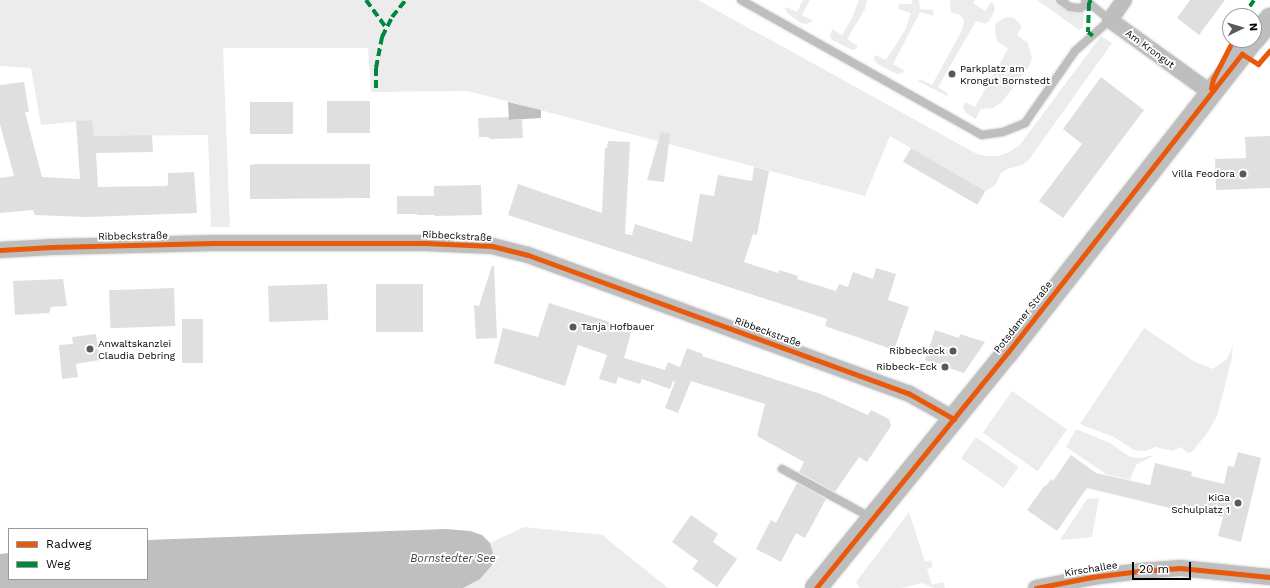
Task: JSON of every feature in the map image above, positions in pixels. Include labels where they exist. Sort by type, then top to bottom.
[{"type":"main road","name":"Potsdamer Straße","points":[[1262,28],[1270,19]]},
{"type":"main road","name":"Potsdamer Straße","points":[[816,588],[954,419],[1246,48]]},
{"type":"street","points":[[1110,20],[1124,0]]},
{"type":"street","name":"Am Krongut","points":[[1110,20],[1210,92]]},
{"type":"street","name":"Ribbeckstraße","points":[[0,250],[52,247],[214,243],[418,243],[492,246],[528,255],[908,393],[954,419]]},
{"type":"street","name":"Kirschallee","points":[[1036,588],[1092,577],[1180,568],[1270,577]]},
{"type":"lane","points":[[741,0],[982,135],[1003,132],[1025,122],[1075,51],[1110,20],[1087,2],[1080,8],[1070,7],[1060,0]]},
{"type":"lane","points":[[782,469],[873,518]]},
{"type":"shaded area","points":[[0,0],[698,0],[977,154],[987,156],[998,156],[1019,146],[1101,36],[1112,43],[1028,161],[1022,165],[1007,169],[1001,173],[996,184],[986,191],[890,136],[865,196],[468,91],[371,92],[368,48],[223,48],[230,227],[211,227],[208,135],[94,136],[92,120],[41,125],[31,68],[0,66]]},
{"type":"shaded area","points":[[803,0],[810,0],[802,15],[813,21],[807,24],[801,23],[787,13],[785,9],[786,7],[797,12]]},
{"type":"shaded area","points":[[859,0],[867,0],[865,9],[847,39],[858,46],[856,49],[852,50],[832,40],[830,36],[832,29],[842,35],[852,18]]},
{"type":"shaded area","points":[[912,0],[919,0],[920,9],[934,10],[933,16],[920,12],[893,64],[904,70],[902,73],[897,74],[877,64],[874,59],[875,55],[886,60],[905,30],[911,13],[898,9],[899,4],[912,4]]},
{"type":"shaded area","points":[[950,0],[975,0],[973,3],[985,11],[991,2],[994,5],[995,10],[989,21],[985,24],[976,21],[938,87],[948,94],[947,96],[918,81],[920,79],[932,85],[962,30],[964,20],[959,14],[951,13]]},
{"type":"shaded area","points":[[1037,0],[1052,0],[1068,11],[1084,11],[1083,27],[1079,30]]},
{"type":"shaded area","points":[[1006,17],[1014,18],[1022,26],[1017,35],[1028,43],[1032,58],[1029,66],[1002,102],[993,108],[981,109],[976,119],[966,113],[963,107],[965,102],[975,107],[1008,49],[997,41],[995,30],[996,23]]},
{"type":"shaded area","points":[[1144,328],[1195,362],[1213,369],[1227,359],[1233,345],[1232,358],[1217,416],[1208,432],[1192,452],[1188,453],[1181,447],[1172,451],[1156,447],[1145,451],[1134,450],[1114,437],[1080,424]]},
{"type":"shaded area","points":[[1012,391],[1067,429],[1038,471],[983,433]]},
{"type":"shaded area","points":[[1076,429],[1110,443],[1130,457],[1140,458],[1155,455],[1136,465],[1130,480],[1106,474],[1066,447]]},
{"type":"shaded area","points":[[976,437],[1019,467],[1004,488],[961,458]]},
{"type":"shaded area","points":[[1099,498],[1092,537],[1060,540],[1087,499]]},
{"type":"shaded area","points":[[909,512],[925,562],[931,560],[933,567],[927,569],[932,585],[943,582],[945,588],[933,588],[923,583],[901,588],[860,588],[856,582]]},
{"type":"shaded area","points":[[524,527],[602,535],[668,588],[463,588],[493,553],[490,543]]},
{"type":"water","points":[[508,102],[541,110],[541,118],[509,120]]},
{"type":"water","name":"Bornstedter See","points":[[446,529],[470,531],[482,535],[490,543],[493,553],[492,565],[480,579],[463,588],[0,588],[0,554],[8,553],[8,580],[148,580],[148,540]]},
{"type":"building","points":[[1190,0],[1225,0],[1199,35],[1177,18]]},
{"type":"building","points":[[1101,77],[1144,110],[1063,218],[1039,201],[1082,144],[1063,129]]},
{"type":"building","points":[[24,82],[29,112],[25,112],[42,177],[80,179],[76,121],[92,120],[94,136],[152,135],[153,152],[96,153],[98,187],[165,186],[168,185],[168,173],[194,172],[197,213],[87,217],[35,215],[33,210],[0,213],[0,178],[14,176],[0,124],[0,85]]},
{"type":"building","points":[[327,101],[370,101],[370,133],[327,133]]},
{"type":"building","points":[[250,102],[293,102],[293,134],[250,134]]},
{"type":"building","points":[[509,117],[509,120],[522,119],[523,138],[490,139],[488,137],[479,137],[478,118]]},
{"type":"building","points":[[661,132],[670,134],[664,182],[647,180]]},
{"type":"building","name":"Villa Feodora","points":[[1270,136],[1270,188],[1216,190],[1215,159],[1246,158],[1245,137]]},
{"type":"building","points":[[608,141],[630,142],[625,234],[632,235],[635,224],[692,242],[700,194],[714,196],[718,175],[752,181],[754,167],[769,171],[757,235],[753,234],[744,262],[778,273],[779,270],[798,276],[797,279],[836,291],[839,284],[848,287],[853,272],[873,279],[876,268],[896,274],[888,300],[909,307],[894,350],[825,326],[827,319],[508,215],[518,184],[602,213],[605,148],[607,148]]},
{"type":"building","points":[[911,148],[985,191],[977,205],[903,162]]},
{"type":"building","points":[[370,164],[370,198],[250,199],[250,165]]},
{"type":"building","points":[[481,185],[482,215],[435,216],[397,214],[397,196],[434,196],[434,186]]},
{"type":"building","points":[[492,266],[494,266],[497,338],[476,339],[474,305],[479,306]]},
{"type":"building","points":[[63,279],[67,306],[51,307],[49,313],[15,315],[13,281]]},
{"type":"building","points":[[327,284],[328,320],[269,322],[268,286]]},
{"type":"building","points":[[376,284],[423,284],[423,332],[376,332]]},
{"type":"building","points":[[174,288],[175,326],[110,328],[109,290]]},
{"type":"building","points":[[549,303],[632,329],[624,358],[665,370],[668,362],[680,367],[687,348],[703,354],[702,356],[821,394],[868,415],[871,410],[889,419],[891,426],[867,462],[859,457],[835,492],[799,472],[804,462],[757,436],[765,404],[691,381],[678,413],[665,408],[675,382],[673,381],[670,389],[642,379],[640,384],[618,377],[616,384],[599,379],[607,355],[578,345],[565,386],[494,363],[503,328],[538,337]]},
{"type":"building","points":[[182,319],[203,319],[203,363],[182,363]]},
{"type":"building","name":"Ribbeckeck","points":[[935,330],[959,338],[960,334],[985,342],[964,373],[925,360]]},
{"type":"building","points":[[96,334],[100,360],[76,364],[78,377],[62,379],[59,345],[73,344],[72,337]]},
{"type":"building","points":[[1238,452],[1261,458],[1241,542],[1218,536],[1223,517],[1175,505],[1174,509],[1087,488],[1057,531],[1027,510],[1045,485],[1046,486],[1051,479],[1053,481],[1071,455],[1096,473],[1150,485],[1155,463],[1192,472],[1191,476],[1224,484],[1228,466],[1234,467]]},
{"type":"building","points":[[797,483],[826,499],[805,538],[796,533],[781,562],[756,549],[771,520],[776,523]]},
{"type":"building","points":[[691,515],[718,534],[713,542],[737,559],[717,587],[692,569],[698,561],[672,542]]},
{"type":"marked path","points":[[366,0],[386,28]]},
{"type":"marked path","points":[[376,88],[376,68],[382,37],[392,17],[406,0]]},
{"type":"marked path","points":[[1091,0],[1089,3],[1088,32],[1093,36]]},
{"type":"marked path","points":[[1248,8],[1254,0]]},
{"type":"cycle path","points":[[1211,88],[1213,79],[1229,48]]},
{"type":"cycle path","points":[[816,588],[1008,352],[1242,54],[1258,64],[1270,50]]},
{"type":"cycle path","points":[[0,250],[52,247],[214,243],[425,243],[492,246],[528,255],[908,393],[954,419]]},
{"type":"cycle path","points":[[1036,588],[1092,577],[1180,568],[1270,577]]},
{"type":"place","name":"Parkplatz am Krongut Bornstedt","points":[[952,74]]},
{"type":"place","name":"Villa Feodora","points":[[1243,174]]},
{"type":"place","name":"Tanja Hofbauer","points":[[573,327]]},
{"type":"place","name":"Anwaltskanzlei Claudia Debring","points":[[90,349]]},
{"type":"place","name":"Ribbeckeck","points":[[953,351]]},
{"type":"place","name":"Ribbeck-Eck","points":[[945,367]]},
{"type":"place","name":"KiGa Schulplatz 1","points":[[1238,503]]}]
